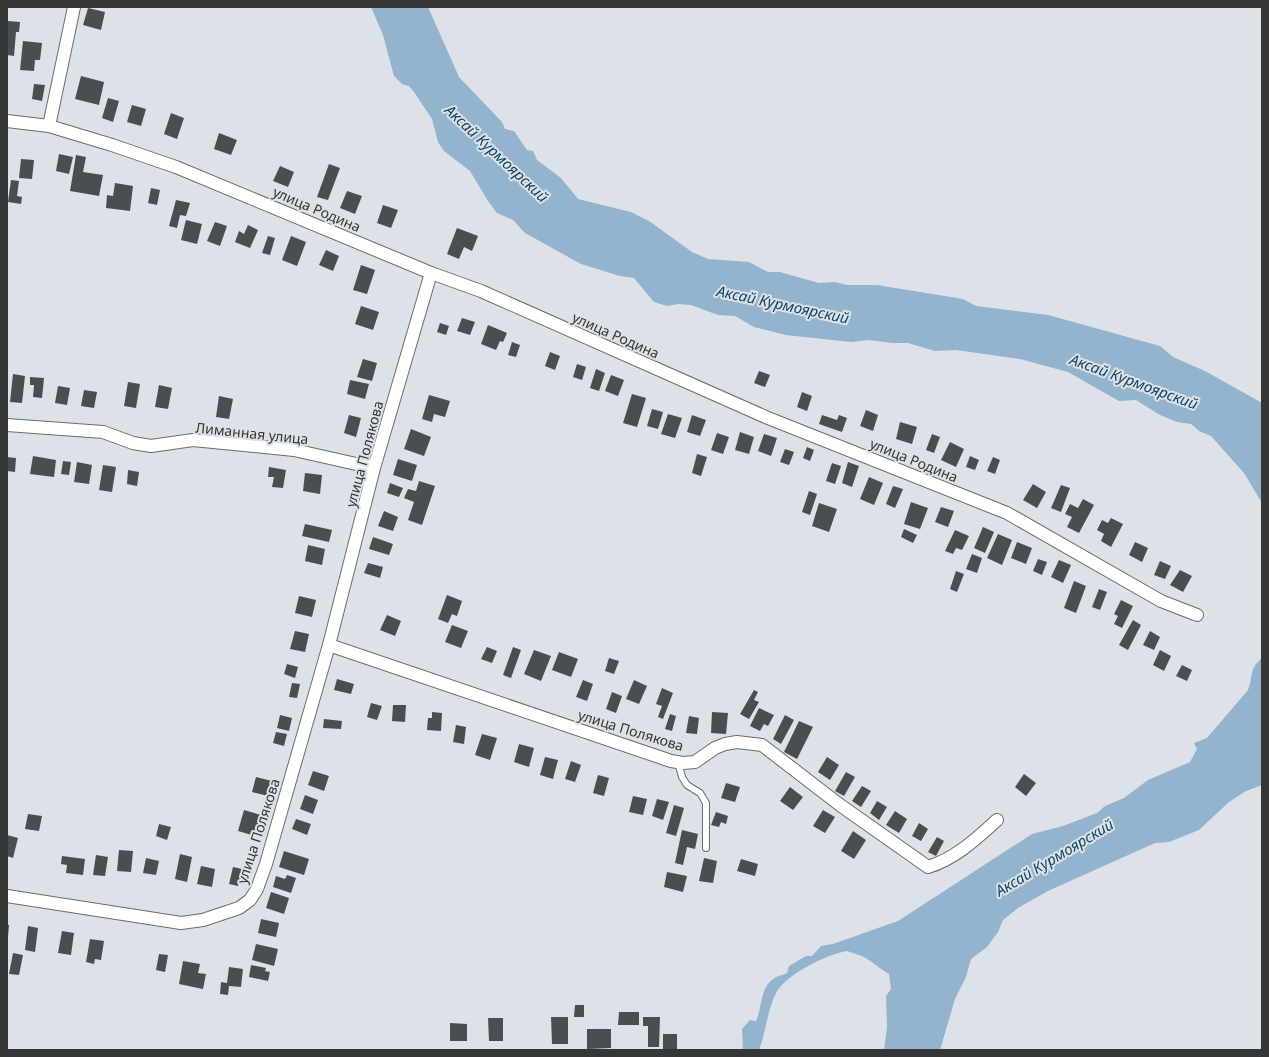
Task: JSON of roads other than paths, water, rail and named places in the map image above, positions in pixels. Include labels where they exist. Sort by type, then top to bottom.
[{"type":"street","points":[[49,126],[74,7]]},
{"type":"street","name":"улица Родина","points":[[7,121],[49,126],[112,145],[176,167],[431,273],[482,291],[768,418],[1007,513],[1162,601],[1197,615]]},
{"type":"street","name":"улица Полякова","points":[[7,896],[181,923],[222,914],[239,908],[250,900],[257,889],[266,864],[329,645],[374,468],[431,273]]},
{"type":"street","name":"Лиманная улица","points":[[7,425],[103,432],[134,443],[151,446],[193,440],[294,450],[374,468]]},
{"type":"street","name":"улица Полякова","points":[[329,645],[678,762],[695,762],[725,744],[737,742],[762,745],[840,805],[928,867],[940,863],[975,841],[997,820]]},
{"type":"lane","points":[[678,762],[682,777],[687,785],[700,793],[706,803],[706,848]]},
{"type":"water","name":"Аксай Курмоярский","points":[[371,7],[428,7],[459,77],[502,122],[505,129],[514,131],[527,150],[533,151],[537,160],[561,178],[578,199],[631,212],[649,221],[692,252],[708,259],[749,262],[768,272],[780,272],[819,283],[835,282],[847,285],[877,285],[963,299],[976,306],[1048,315],[1160,346],[1173,357],[1205,371],[1262,403],[1262,503],[1244,473],[1211,436],[1199,431],[1191,424],[1177,422],[1160,415],[1136,400],[1119,401],[1068,372],[1020,359],[956,350],[935,351],[908,343],[892,343],[869,340],[851,342],[786,335],[754,327],[735,316],[718,315],[691,305],[678,304],[667,306],[654,302],[634,278],[620,276],[581,264],[525,233],[513,220],[497,213],[470,171],[444,151],[438,142],[432,119],[414,92],[409,86],[402,84],[394,76],[383,35]]},
{"type":"water","name":"Аксай Курмоярский","points":[[1262,658],[1262,785],[1246,791],[1229,802],[1199,830],[1169,842],[1155,843],[1048,891],[1018,908],[1003,920],[998,932],[987,947],[971,959],[966,977],[955,999],[940,1050],[884,1050],[887,1027],[886,996],[891,989],[889,974],[866,958],[847,951],[829,956],[807,966],[788,979],[776,993],[773,1000],[759,1050],[743,1050],[742,1029],[750,1020],[756,1021],[763,994],[768,984],[777,977],[787,973],[789,966],[806,956],[812,956],[821,946],[833,944],[898,921],[1032,834],[1063,826],[1097,813],[1105,806],[1124,798],[1148,780],[1190,762],[1197,749],[1194,743],[1207,738],[1248,690],[1253,669]]}]
